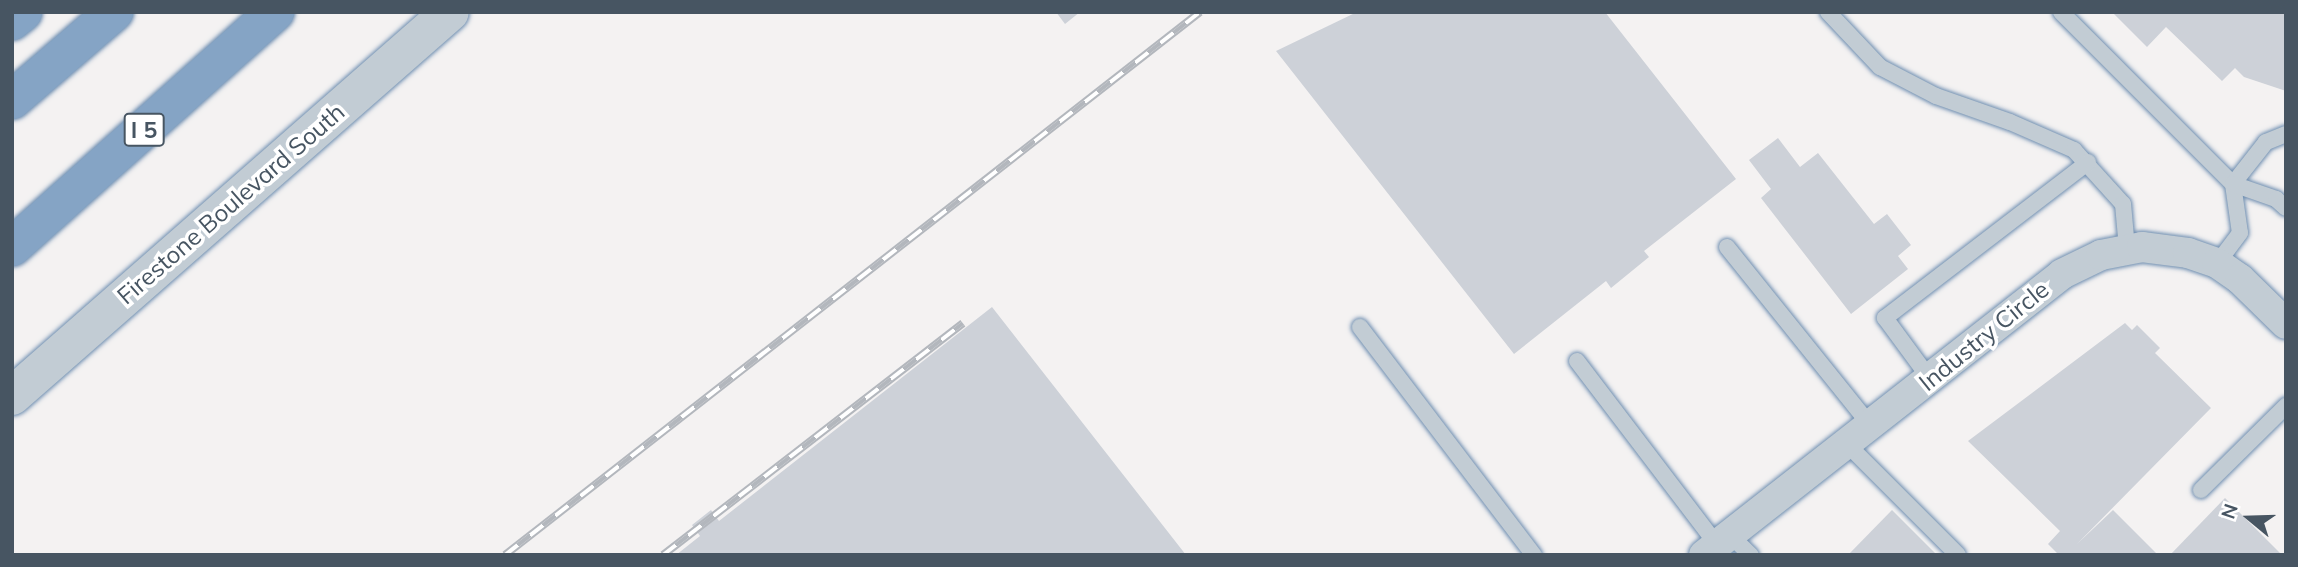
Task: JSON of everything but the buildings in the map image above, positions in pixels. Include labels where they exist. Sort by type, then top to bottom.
[{"type":"highway","points":[[12,21],[23,12]]},
{"type":"highway","points":[[12,100],[114,12]]},
{"type":"highway","name":"I 5","points":[[12,247],[275,12]]},
{"type":"street","name":"Firestone Boulevard South","points":[[12,396],[450,12]]},
{"type":"street","name":"Industry Circle","points":[[1725,547],[1846,443],[2062,274],[2101,255],[2127,248],[2167,249],[2217,262],[2240,279],[2286,324]]},
{"type":"lane","points":[[1828,12],[1880,67],[1936,96],[2010,122],[2074,150],[2088,162],[2123,204],[2127,248]]},
{"type":"lane","points":[[2061,12],[2233,184],[2276,199],[2286,208]]},
{"type":"lane","points":[[2217,262],[2240,233],[2233,184],[2266,142],[2286,134]]},
{"type":"lane","points":[[1930,379],[1885,318],[2088,162]]},
{"type":"lane","points":[[1727,247],[1871,426]]},
{"type":"lane","points":[[1360,327],[1534,555]]},
{"type":"lane","points":[[1577,361],[1725,547]]},
{"type":"lane","points":[[2201,490],[2286,406]]},
{"type":"lane","points":[[1846,443],[1958,555]]},
{"type":"railway","points":[[505,555],[1200,12]]},
{"type":"railway","points":[[663,555],[963,323]]}]
